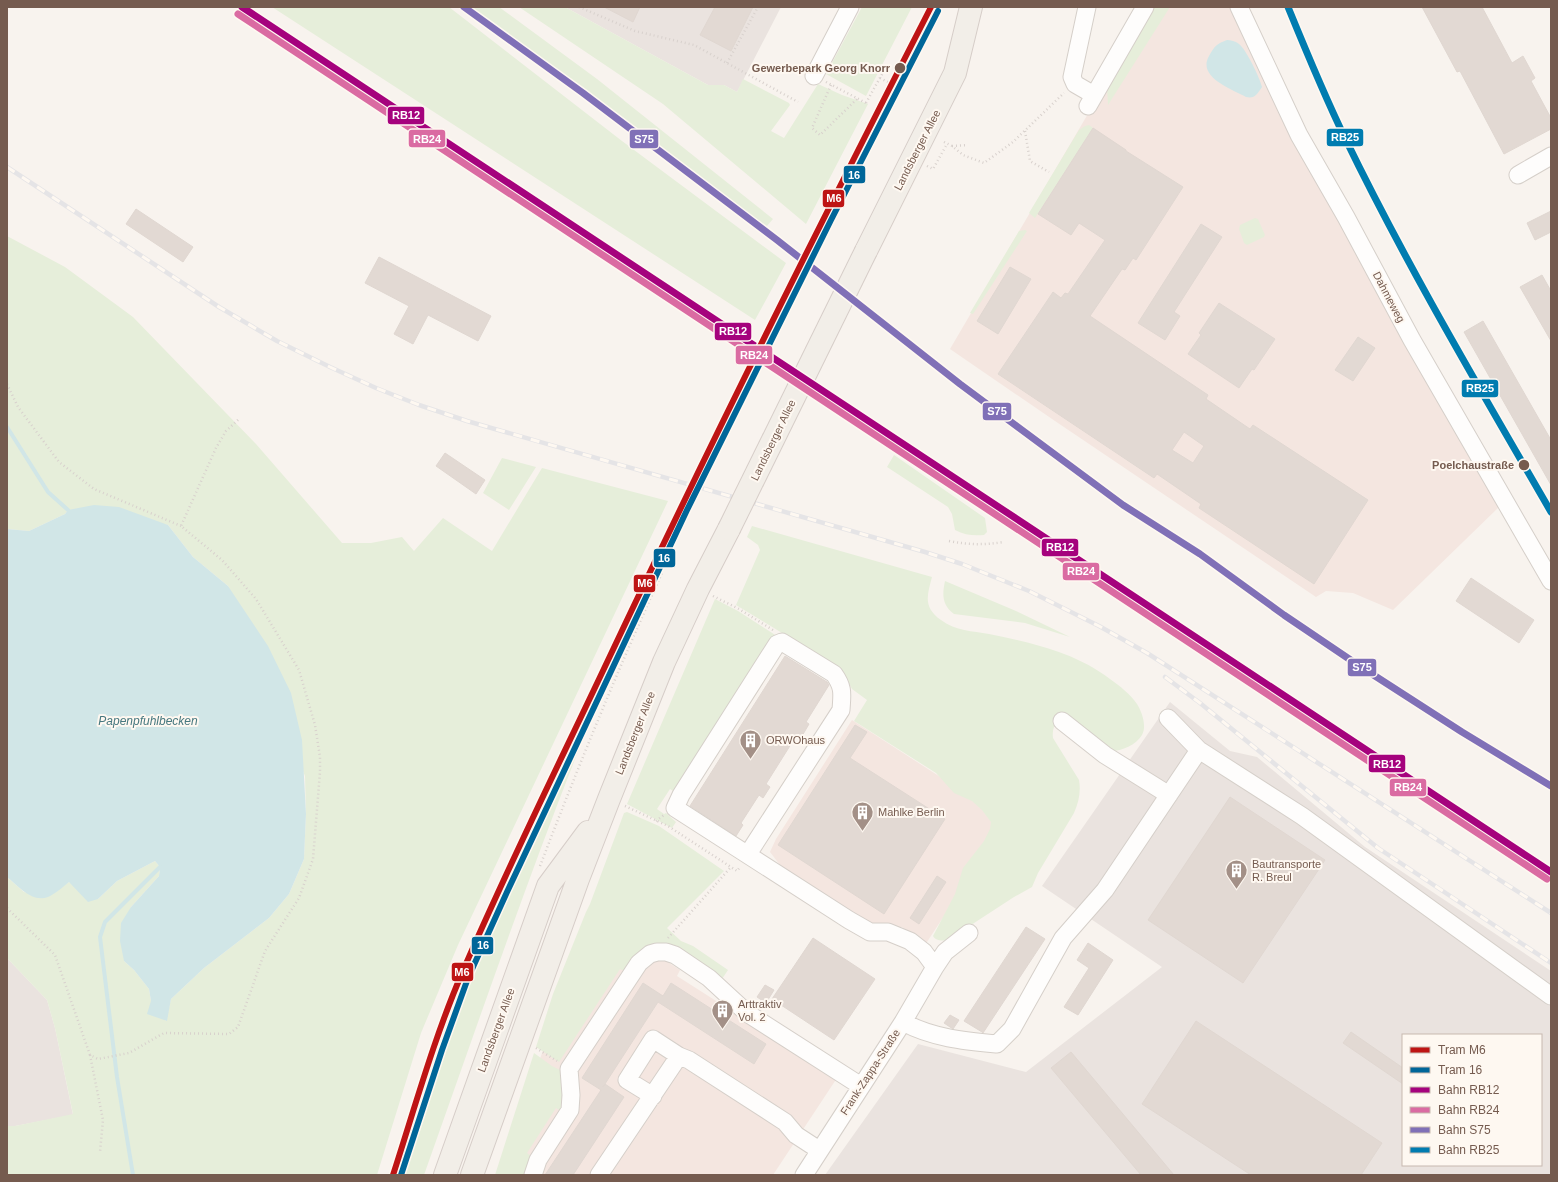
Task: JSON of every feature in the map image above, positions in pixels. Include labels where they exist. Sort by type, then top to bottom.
[{"type":"main road","name":"Landsberger Allee","points":[[472,1175],[578,879],[615,808],[664,662],[698,589],[955,73],[971,7]]},
{"type":"main road","name":"Landsberger Allee","points":[[445,1175],[548,886],[615,808]]},
{"type":"street","points":[[1087,7],[1073,66],[1072,77],[1075,84],[1091,100],[1145,7]]},
{"type":"street","name":"Dahmeweg","points":[[1239,7],[1299,135],[1346,217],[1412,340],[1551,581]]},
{"type":"street","points":[[814,76],[846,8]]},
{"type":"street","points":[[1518,175],[1551,156]]},
{"type":"street","points":[[748,854],[841,710],[842,689],[840,682],[834,674],[782,642],[777,644],[681,795],[675,808],[870,932],[888,932],[910,941],[924,952],[935,967]]},
{"type":"street","points":[[1168,718],[1199,750],[1302,816],[1551,996]]},
{"type":"street","points":[[1062,721],[1105,755],[1169,795]]},
{"type":"street","points":[[903,1022],[913,1027],[952,1039],[997,1044],[1012,1029],[1063,938],[1105,890],[1199,750]]},
{"type":"street","name":"Frank-Zappa-Straße","points":[[804,1175],[903,1022],[945,952],[969,933]]},
{"type":"street","points":[[533,1175],[538,1160],[570,1110],[571,1095],[569,1069],[639,963],[650,954],[657,952],[666,952],[674,955],[709,978],[747,1013],[861,1086]]},
{"type":"street","points":[[653,1096],[627,1080],[653,1039],[679,1056],[690,1060],[785,1122],[796,1135],[820,1150]]},
{"type":"street","points":[[599,1175],[679,1056]]},
{"type":"path","points":[[579,7],[635,31],[694,45],[798,102]]},
{"type":"path","points":[[727,63],[758,7]]},
{"type":"path","points":[[858,98],[820,135],[812,128],[831,85],[858,98],[867,103],[886,67]]},
{"type":"path","points":[[880,78],[903,90]]},
{"type":"path","points":[[928,166],[933,169],[946,143],[963,155],[984,162],[1014,142],[1075,84]]},
{"type":"path","points":[[876,141],[870,138],[880,121]]},
{"type":"path","points":[[1025,131],[1030,161],[1049,172]]},
{"type":"path","points":[[952,146],[968,144]]},
{"type":"path","points":[[7,384],[18,407],[59,462],[94,488],[181,526],[222,560],[256,599],[298,670],[315,725],[320,757],[313,859],[299,898],[265,951],[238,1027],[229,1034],[164,1033],[129,1053],[98,1059],[90,1055]]},
{"type":"path","points":[[181,526],[216,448],[226,431],[240,418]]},
{"type":"path","points":[[949,541],[984,545],[1004,542]]},
{"type":"path","points":[[715,596],[739,609],[781,636],[782,642]]},
{"type":"path","points":[[615,808],[668,826],[737,871],[748,854]]},
{"type":"path","points":[[672,935],[731,867]]},
{"type":"path","points":[[7,908],[55,954],[90,1055],[103,1120],[100,1152]]},
{"type":"path","points":[[536,1048],[552,1058]]},
{"type":"shaded area","points":[[565,7],[781,7],[737,92],[724,85],[708,85]]},
{"type":"shaded area","points":[[1154,7],[1235,7],[1499,507],[1393,610],[1353,593],[1326,591],[1316,597],[950,349],[1109,78]]},
{"type":"shaded area","points":[[1170,702],[1230,751],[1257,757],[1365,847],[1551,971],[1551,1175],[825,1175],[918,1044],[1026,1072],[1162,967],[1042,886]]},
{"type":"shaded area","points":[[852,720],[1007,820],[925,945],[902,927],[872,927],[783,869],[770,852],[776,839]]},
{"type":"shaded area","points":[[595,915],[680,970],[677,976],[837,1078],[773,1175],[500,1175],[521,1110]]},
{"type":"shaded area","points":[[7,958],[47,1000],[55,1028],[73,1115],[15,1126],[7,1126]]},
{"type":"green space","points":[[272,7],[449,7],[622,141],[786,263],[755,320]]},
{"type":"green space","points":[[470,7],[499,7],[597,79],[773,219],[766,227],[606,105]]},
{"type":"green space","points":[[519,7],[565,7],[708,85],[724,85],[737,92],[743,79],[789,103],[790,105],[771,131],[784,138],[818,84],[842,95],[868,104],[806,224],[663,104]]},
{"type":"green space","points":[[862,7],[912,7],[866,96],[826,74]]},
{"type":"green space","points":[[1151,7],[1170,7],[1108,105],[1107,88]]},
{"type":"green space","points":[[1089,125],[1093,128],[1035,218],[1029,213],[1079,130]]},
{"type":"green space","points":[[1255,218],[1258,219],[1265,235],[1264,237],[1247,245],[1244,243],[1239,229],[1240,225]]},
{"type":"green space","points":[[1019,231],[1027,231],[973,314],[970,313]]},
{"type":"green space","points":[[7,236],[65,267],[133,317],[256,444],[342,543],[371,543],[402,537],[414,551],[443,518],[492,551],[542,468],[668,501],[458,945],[421,1033],[377,1175],[7,1175],[7,1126],[15,1126],[73,1114],[55,1028],[47,1000],[7,958],[7,877],[24,892],[47,897],[69,882],[98,899],[117,881],[155,861],[160,867],[159,876],[131,907],[124,961],[134,970],[149,989],[151,1001],[166,1021],[171,999],[204,968],[269,918],[289,894],[304,859],[306,814],[305,776],[228,586],[193,557],[168,525],[68,510],[65,514],[29,531],[7,529]]},
{"type":"green space","points":[[894,455],[985,518],[987,532],[984,535],[973,535],[955,530],[952,514],[948,507],[887,467]]},
{"type":"green space","points":[[502,458],[536,467],[509,510],[483,493]]},
{"type":"green space","points":[[682,508],[685,509],[610,674],[565,784],[503,951],[424,1175],[396,1175],[438,1046],[466,972]]},
{"type":"green space","points":[[752,526],[932,577],[928,596],[929,606],[935,615],[947,624],[964,630],[1037,645],[1067,655],[1096,670],[1121,687],[1139,707],[1144,723],[1142,735],[1136,742],[1124,749],[1115,751],[1111,751],[1058,719],[1054,728],[1053,738],[1079,780],[1079,796],[1074,813],[1038,873],[1032,887],[948,940],[939,940],[933,936],[955,894],[963,868],[984,841],[990,829],[991,822],[982,810],[972,801],[954,793],[936,773],[854,721],[867,700],[852,689],[841,669],[736,605],[760,550],[758,545],[747,537]]},
{"type":"green space","points":[[945,581],[1016,611],[1070,637],[1025,623],[954,614],[945,603],[943,591]]},
{"type":"green space","points":[[715,599],[738,611],[780,638],[678,794],[670,789],[657,809],[664,814],[666,813],[676,822],[672,828],[627,804]]},
{"type":"green space","points":[[627,812],[659,826],[724,871],[667,928],[681,941],[693,946],[728,970],[720,982],[670,951],[628,973],[620,969],[559,1062],[536,1047],[553,994],[590,904],[624,813]]},
{"type":"green space","points":[[534,1053],[552,1066],[566,1073],[564,1113],[556,1108],[527,1153],[535,1159],[531,1175],[495,1175]]},
{"type":"water","points":[[1227,40],[1232,40],[1242,47],[1256,71],[1262,87],[1254,97],[1246,97],[1225,86],[1211,76],[1208,70],[1207,63],[1209,56],[1218,44]]},
{"type":"water","name":"Papenpfuhlbecken","points":[[94,505],[119,507],[168,525],[193,557],[228,586],[268,646],[291,693],[302,740],[306,814],[304,859],[289,894],[269,918],[204,968],[171,999],[167,1021],[147,1014],[151,1001],[149,989],[134,970],[124,961],[120,941],[121,923],[131,907],[159,876],[160,867],[155,861],[117,881],[98,899],[88,902],[69,882],[48,897],[36,898],[26,893],[7,877],[7,529],[29,531],[65,514],[68,510]]},
{"type":"building","points":[[604,7],[640,7],[633,22]]},
{"type":"building","points":[[715,7],[753,7],[731,51],[700,35]]},
{"type":"building","points":[[1422,7],[1482,7],[1512,63],[1523,56],[1535,78],[1531,81],[1551,118],[1551,129],[1504,154],[1460,71],[1457,72]]},
{"type":"building","points":[[1093,128],[1183,187],[1136,260],[1133,258],[1125,270],[1122,269],[1090,316],[1208,395],[1206,399],[1250,429],[1253,425],[1368,500],[1314,584],[1199,508],[1201,504],[1157,474],[1154,478],[998,374],[1053,292],[1061,298],[1065,293],[1068,294],[1105,240],[1079,223],[1071,235],[1038,214]],"holes":[[[1184,432],[1204,446],[1193,463],[1172,450]]]},
{"type":"building","points":[[136,209],[193,247],[183,262],[126,224]]},
{"type":"building","points":[[1551,211],[1551,232],[1535,240],[1527,223]]},
{"type":"building","points":[[1201,224],[1222,237],[1174,312],[1180,316],[1165,340],[1138,323]]},
{"type":"building","points":[[379,257],[491,316],[478,341],[428,315],[413,344],[394,334],[409,306],[365,283]]},
{"type":"building","points":[[1010,267],[1031,279],[998,334],[977,321]]},
{"type":"building","points":[[1542,275],[1551,291],[1551,341],[1520,287]]},
{"type":"building","points":[[1219,303],[1275,339],[1254,370],[1252,369],[1239,388],[1188,354],[1201,335],[1199,333]]},
{"type":"building","points":[[1483,321],[1551,440],[1551,485],[1464,332]]},
{"type":"building","points":[[1358,337],[1375,348],[1353,381],[1335,370]]},
{"type":"building","points":[[445,453],[485,480],[476,494],[436,466]]},
{"type":"building","points":[[1471,578],[1534,620],[1519,643],[1456,601]]},
{"type":"building","name":"ORWOhaus","points":[[785,656],[827,682],[829,685],[806,722],[809,724],[802,736],[798,733],[766,784],[770,787],[763,798],[759,795],[741,823],[743,825],[736,836],[690,806]]},
{"type":"building","name":"Mahlke Berlin","points":[[855,725],[867,732],[850,758],[945,819],[884,914],[778,845]]},
{"type":"building","name":"Bautransporte R. Breul","points":[[1230,797],[1325,860],[1243,983],[1148,920]]},
{"type":"building","points":[[937,876],[946,882],[919,924],[910,918]]},
{"type":"building","points":[[1026,927],[1045,939],[983,1033],[964,1021]]},
{"type":"building","points":[[813,938],[875,979],[834,1040],[772,999]]},
{"type":"building","points":[[1088,943],[1113,960],[1078,1015],[1064,1007],[1089,968],[1077,960]]},
{"type":"building","points":[[643,983],[663,996],[671,983],[766,1044],[754,1064],[658,1002],[603,1087],[605,1084],[624,1097],[573,1175],[545,1175],[601,1090],[582,1078]]},
{"type":"building","points":[[765,985],[774,990],[766,1003],[757,997]]},
{"type":"building","points":[[950,1015],[959,1020],[953,1029],[944,1023]]},
{"type":"building","points":[[1196,1021],[1382,1143],[1361,1175],[1251,1175],[1142,1104]]},
{"type":"building","points":[[1351,1032],[1402,1067],[1402,1083],[1343,1043]]},
{"type":"building","points":[[1071,1052],[1174,1175],[1141,1175],[1051,1068]]},
{"type":"waterway","points":[[7,427],[48,492],[68,510]]},
{"type":"waterway","points":[[133,1175],[117,1077],[100,937],[105,922],[160,867]]},
{"type":"railway","points":[[7,167],[219,307],[277,341],[376,388],[419,405],[467,421],[925,552],[962,564],[1029,591],[1099,626],[1147,653],[1551,913]]},
{"type":"railway","points":[[1165,677],[1200,703],[1378,848],[1551,963]]},
{"type":"tram line","name":"M6","points":[[393,1175],[442,1022],[462,973],[534,814],[649,574],[808,249],[931,7]]},
{"type":"tram line","name":"16","points":[[401,1175],[442,1050],[468,978],[507,892],[687,510],[831,220],[938,11]]},
{"type":"rail line","name":"RB12","points":[[242,7],[1551,872]]},
{"type":"rail line","name":"S75","points":[[464,7],[583,93],[777,240],[960,384],[1123,505],[1200,554],[1284,615],[1358,665],[1462,732],[1551,786]]},
{"type":"rail line","name":"RB25","points":[[1288,7],[1337,122],[1393,233],[1551,512]]},
{"type":"rail line","name":"RB24","points":[[238,14],[1547,879]]},
{"type":"place","name":"Gewerbepark Georg Knorr","points":[[900,68]]},
{"type":"place","name":"Poelchaustraße","points":[[1524,465]]},
{"type":"place","name":"ORWOhaus","points":[[750,760]]},
{"type":"place","name":"Mahlke Berlin","points":[[862,832]]},
{"type":"place","name":"Bautransporte R. Breul","points":[[1236,890]]},
{"type":"place","name":"Arttraktiv Vol. 2","points":[[722,1030]]}]
